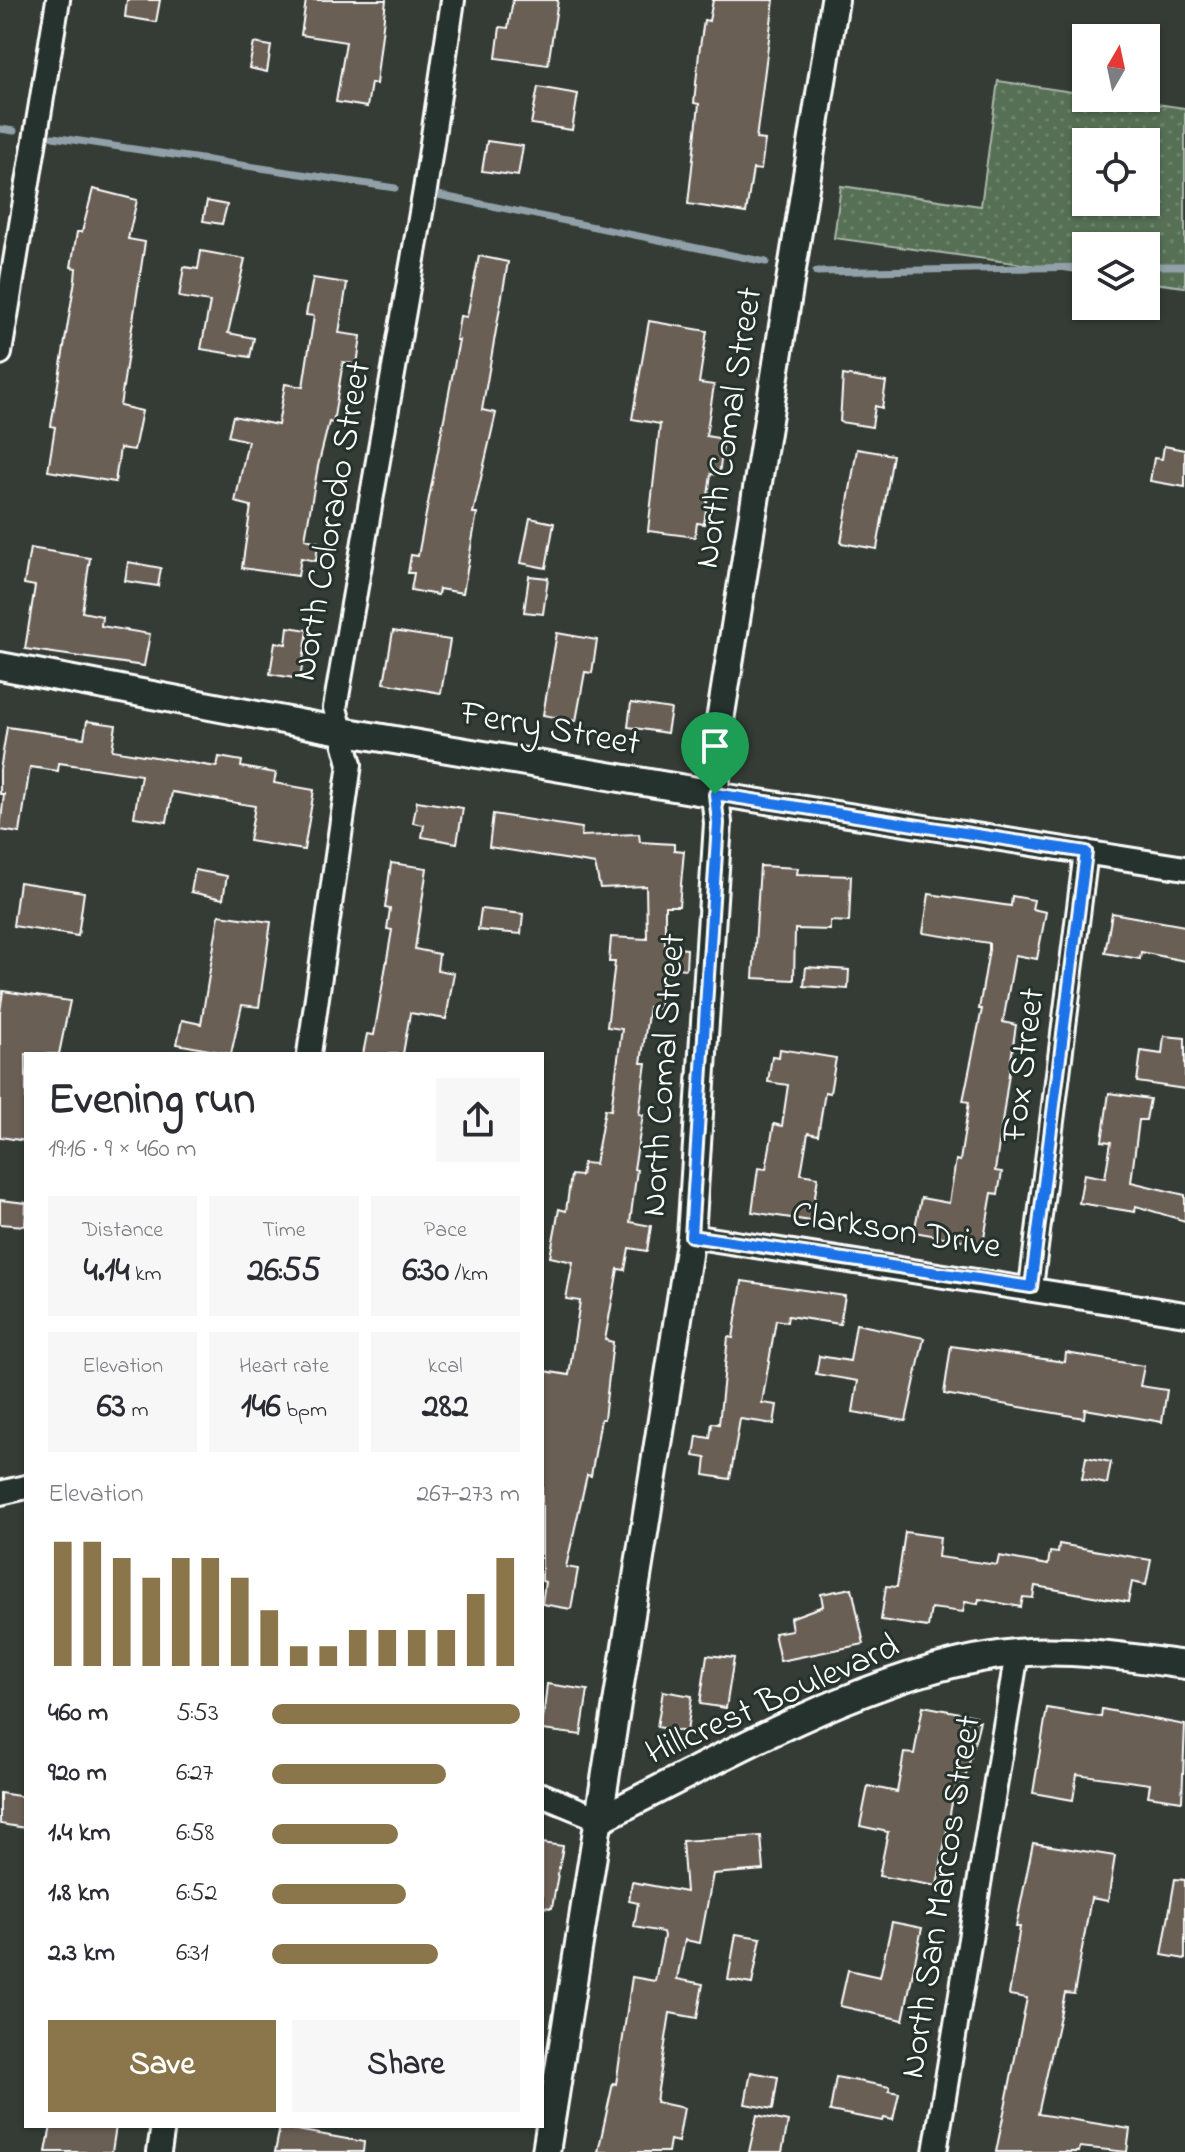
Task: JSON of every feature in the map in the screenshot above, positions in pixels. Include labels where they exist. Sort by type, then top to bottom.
[{"type":"street","points":[[0,353],[58,0]]},
{"type":"street","name":"North Colorado Street","points":[[309,1052],[350,764],[335,708],[425,190],[453,0]]},
{"type":"street","name":"North Comal Street","points":[[546,2152],[691,1236],[718,823],[715,794],[718,733],[835,0]]},
{"type":"street","name":"Ferry Street","points":[[0,666],[341,731],[1185,868]]},
{"type":"street","name":"Fox Street","points":[[1031,1287],[1086,852]]},
{"type":"street","name":"Clarkson Drive","points":[[691,1236],[1031,1287],[1185,1314]]},
{"type":"street","points":[[0,1493],[24,1487]]},
{"type":"street","name":"Hillcrest Boulevard","points":[[600,1819],[801,1720],[915,1676],[973,1659],[1017,1653],[1067,1652],[1185,1665]]},
{"type":"street","name":"North San Marcos Street","points":[[935,2152],[1017,1653]]},
{"type":"street","points":[[544,1796],[600,1819]]},
{"type":"street","points":[[159,2152],[163,2128]]},
{"type":"green space","points":[[998,81],[1072,92],[1072,112],[1160,112],[1160,104],[1185,108],[1185,287],[1160,284],[1160,232],[1072,232],[1072,271],[834,238],[841,186],[981,206]]},
{"type":"building","points":[[127,0],[160,0],[156,22],[125,17]]},
{"type":"building","points":[[306,0],[386,0],[376,84],[371,83],[367,107],[336,102],[346,42],[301,35]]},
{"type":"building","points":[[513,0],[558,0],[548,65],[496,58],[500,27],[508,28]]},
{"type":"building","points":[[713,0],[774,0],[756,139],[765,140],[761,170],[753,169],[746,213],[688,204],[699,104],[694,103],[699,53],[704,20],[709,21]]},
{"type":"building","points":[[254,43],[271,46],[267,72],[249,68]]},
{"type":"building","points":[[538,87],[578,94],[572,130],[531,124]]},
{"type":"building","points":[[487,141],[523,146],[518,176],[482,171]]},
{"type":"building","points":[[93,189],[137,200],[128,239],[145,242],[120,406],[142,411],[134,450],[120,448],[115,482],[48,471],[55,427],[51,426],[75,280],[76,268],[71,267],[77,232],[82,232]]},
{"type":"building","points":[[207,201],[227,205],[222,224],[203,221]]},
{"type":"building","points":[[201,251],[245,259],[228,333],[254,338],[250,357],[201,349],[210,302],[179,297],[184,267],[198,269]]},
{"type":"building","points":[[479,256],[508,262],[482,410],[496,413],[473,513],[477,513],[463,593],[439,589],[438,595],[411,590],[414,573],[408,573],[411,555],[418,556],[459,340],[456,340],[460,316],[467,317]]},
{"type":"building","points":[[313,278],[347,283],[339,333],[361,336],[357,365],[343,362],[333,423],[329,422],[318,466],[305,539],[318,542],[316,561],[301,558],[298,576],[242,568],[251,506],[235,502],[248,441],[228,436],[233,416],[278,425],[285,384],[303,387],[314,316],[306,315]]},
{"type":"building","points":[[649,321],[707,331],[699,383],[714,385],[706,436],[724,439],[719,475],[711,474],[704,524],[697,523],[695,537],[648,531],[660,424],[632,419]]},
{"type":"building","points":[[843,375],[886,382],[882,408],[875,406],[872,427],[840,422]]},
{"type":"building","points":[[1164,446],[1185,450],[1185,487],[1150,481],[1154,458],[1162,459]]},
{"type":"building","points":[[857,449],[893,455],[877,549],[841,543]]},
{"type":"building","points":[[530,518],[554,523],[546,568],[521,563]]},
{"type":"building","points":[[30,548],[90,558],[82,612],[102,616],[101,626],[150,634],[144,666],[25,649],[35,586],[24,584]]},
{"type":"building","points":[[128,562],[161,568],[158,586],[125,581]]},
{"type":"building","points":[[529,576],[548,578],[543,614],[524,612]]},
{"type":"building","points":[[288,627],[308,630],[300,679],[270,674],[275,642],[286,644]]},
{"type":"building","points":[[393,631],[450,640],[441,693],[384,683]]},
{"type":"building","points":[[557,633],[597,640],[592,673],[585,672],[576,721],[543,715]]},
{"type":"building","points":[[631,703],[671,709],[667,733],[628,727]]},
{"type":"building","points":[[87,721],[116,725],[112,750],[217,767],[219,757],[242,761],[241,767],[276,773],[274,783],[314,790],[304,850],[249,841],[255,806],[172,792],[167,822],[134,817],[141,775],[59,763],[58,771],[30,767],[20,833],[0,830],[4,794],[0,794],[0,770],[7,727],[84,738]]},
{"type":"building","points":[[417,801],[463,808],[457,843],[422,837],[424,825],[413,823]]},
{"type":"building","points":[[493,814],[582,828],[581,836],[639,834],[640,842],[674,844],[674,850],[684,851],[679,906],[665,906],[665,947],[687,949],[686,969],[665,967],[660,1009],[649,1007],[641,1063],[646,1063],[639,1114],[643,1115],[634,1169],[637,1170],[630,1222],[651,1226],[647,1251],[629,1248],[625,1270],[618,1269],[605,1340],[613,1342],[604,1419],[601,1419],[591,1476],[587,1475],[566,1567],[578,1569],[571,1609],[544,1604],[544,1371],[569,1375],[580,1301],[566,1299],[573,1262],[550,1257],[559,1209],[566,1211],[571,1175],[581,1176],[583,1163],[595,1164],[605,1109],[611,1110],[622,1029],[607,1027],[615,962],[609,962],[611,937],[647,939],[646,886],[600,888],[595,864],[489,847]]},
{"type":"building","points":[[391,863],[427,868],[415,949],[439,954],[437,970],[454,973],[446,1019],[410,1013],[403,1052],[363,1052],[367,1034],[374,1035],[392,930],[387,929],[390,909],[385,908]]},
{"type":"building","points":[[760,866],[798,868],[797,874],[851,876],[849,922],[830,921],[830,930],[795,929],[794,980],[753,978]]},
{"type":"building","points":[[195,870],[227,876],[223,899],[191,892]]},
{"type":"building","points":[[19,882],[84,892],[78,936],[13,926]]},
{"type":"building","points":[[929,894],[1011,906],[1012,896],[1034,900],[1032,909],[1046,912],[1037,959],[1015,955],[1003,1022],[1016,1025],[995,1171],[1002,1172],[998,1194],[992,1193],[983,1244],[914,1232],[921,1198],[949,1203],[956,1160],[960,1161],[969,1102],[963,1101],[982,1009],[979,1009],[989,950],[989,943],[923,933]]},
{"type":"building","points":[[481,909],[523,914],[521,934],[478,930]]},
{"type":"building","points":[[1112,913],[1185,926],[1185,961],[1141,952],[1140,959],[1105,953]]},
{"type":"building","points":[[219,915],[271,922],[259,1007],[242,1005],[231,1052],[177,1044],[182,1020],[201,1024]]},
{"type":"building","points":[[806,967],[849,970],[848,989],[804,986]]},
{"type":"building","points":[[3,991],[70,1001],[59,1052],[24,1052],[24,1141],[0,1137],[0,1012]]},
{"type":"building","points":[[1164,1036],[1185,1038],[1185,1089],[1137,1082],[1141,1051],[1162,1054]]},
{"type":"building","points":[[780,1049],[836,1058],[830,1093],[825,1092],[818,1135],[808,1133],[801,1174],[818,1177],[811,1221],[752,1212],[758,1168],[766,1169],[774,1124],[782,1126],[788,1085],[768,1082],[772,1056],[779,1057]]},
{"type":"building","points":[[1109,1093],[1150,1099],[1146,1120],[1139,1120],[1131,1182],[1185,1195],[1185,1221],[1136,1206],[1135,1212],[1079,1203],[1084,1174],[1105,1178],[1111,1142],[1102,1141]]},
{"type":"building","points":[[0,1200],[24,1203],[24,1226],[0,1224]]},
{"type":"building","points":[[742,1281],[845,1296],[840,1324],[788,1316],[787,1322],[776,1320],[762,1403],[777,1405],[774,1424],[740,1419],[730,1479],[704,1475],[706,1458],[694,1456],[697,1436],[710,1438],[712,1423],[719,1424],[728,1337],[733,1338]]},
{"type":"building","points":[[856,1324],[924,1338],[906,1421],[853,1412],[858,1381],[816,1374],[819,1356],[850,1361]]},
{"type":"building","points":[[951,1346],[1065,1362],[1066,1353],[1144,1366],[1140,1386],[1167,1390],[1162,1422],[1085,1409],[1084,1418],[944,1394]]},
{"type":"building","points":[[1086,1457],[1111,1462],[1107,1484],[1082,1479]]},
{"type":"building","points":[[905,1532],[940,1537],[938,1557],[997,1565],[999,1556],[1048,1565],[1050,1552],[1058,1553],[1059,1544],[1151,1560],[1146,1585],[1132,1582],[1128,1602],[1035,1586],[1033,1598],[1023,1597],[1021,1607],[979,1599],[978,1604],[965,1602],[963,1612],[931,1608],[928,1627],[881,1620],[886,1586],[897,1587]]},
{"type":"building","points":[[852,1588],[864,1644],[780,1661],[774,1633],[792,1630],[790,1618],[823,1606],[821,1594]]},
{"type":"building","points":[[707,1655],[734,1658],[726,1708],[700,1704]]},
{"type":"building","points":[[547,1684],[588,1690],[581,1735],[544,1730]]},
{"type":"building","points":[[663,1691],[692,1696],[687,1732],[657,1727]]},
{"type":"building","points":[[923,1706],[976,1716],[975,1721],[980,1721],[960,1798],[953,1797],[937,1886],[879,1876],[888,1832],[860,1826],[868,1786],[897,1792],[904,1753],[914,1754]]},
{"type":"building","points":[[1047,1708],[1101,1717],[1102,1709],[1185,1725],[1182,1801],[1148,1796],[1150,1784],[1077,1774],[1073,1800],[1033,1793]]},
{"type":"building","points":[[0,1793],[24,1797],[24,1828],[0,1824]]},
{"type":"building","points":[[761,1836],[764,1870],[713,1874],[700,1943],[685,1940],[677,1979],[703,1984],[697,2018],[670,2013],[656,2102],[684,2108],[678,2142],[670,2140],[668,2152],[598,2152],[613,2083],[616,2084],[632,1977],[655,1981],[664,1936],[663,1932],[634,1927],[638,1903],[629,1901],[632,1882],[686,1892],[682,1841]]},
{"type":"building","points":[[544,1843],[563,1846],[552,1908],[544,1907]]},
{"type":"building","points":[[1033,1843],[1115,1856],[1108,1901],[1091,1898],[1074,1994],[1065,1993],[1038,2114],[1130,2129],[1127,2152],[1080,2147],[1079,2152],[996,2152],[1027,1998],[1009,1995],[1020,1927],[1016,1927]]},
{"type":"building","points":[[1175,1879],[1185,1880],[1185,1959],[1162,1955]]},
{"type":"building","points":[[892,1922],[922,1928],[903,2020],[840,2006],[848,1970],[880,1977]]},
{"type":"building","points":[[736,1934],[761,1938],[752,1984],[728,1980]]},
{"type":"building","points":[[751,2072],[778,2077],[773,2109],[745,2104]]},
{"type":"building","points":[[836,2077],[890,2087],[889,2091],[899,2093],[893,2120],[884,2118],[883,2121],[830,2111]]},
{"type":"building","points":[[757,2115],[788,2122],[782,2152],[749,2152]]},
{"type":"building","points":[[51,2128],[116,2128],[112,2152],[46,2152]]},
{"type":"building","points":[[280,2128],[364,2142],[363,2152],[275,2152]]},
{"type":"waterway","points":[[0,129],[14,131]]},
{"type":"waterway","points":[[53,137],[395,188]]},
{"type":"waterway","points":[[438,195],[766,262]]},
{"type":"waterway","points":[[1160,266],[1185,266]]},
{"type":"waterway","points":[[816,272],[1072,267]]},
{"type":"route","points":[[715,794],[1086,852],[1031,1287],[691,1236],[718,823],[715,794]]}]
